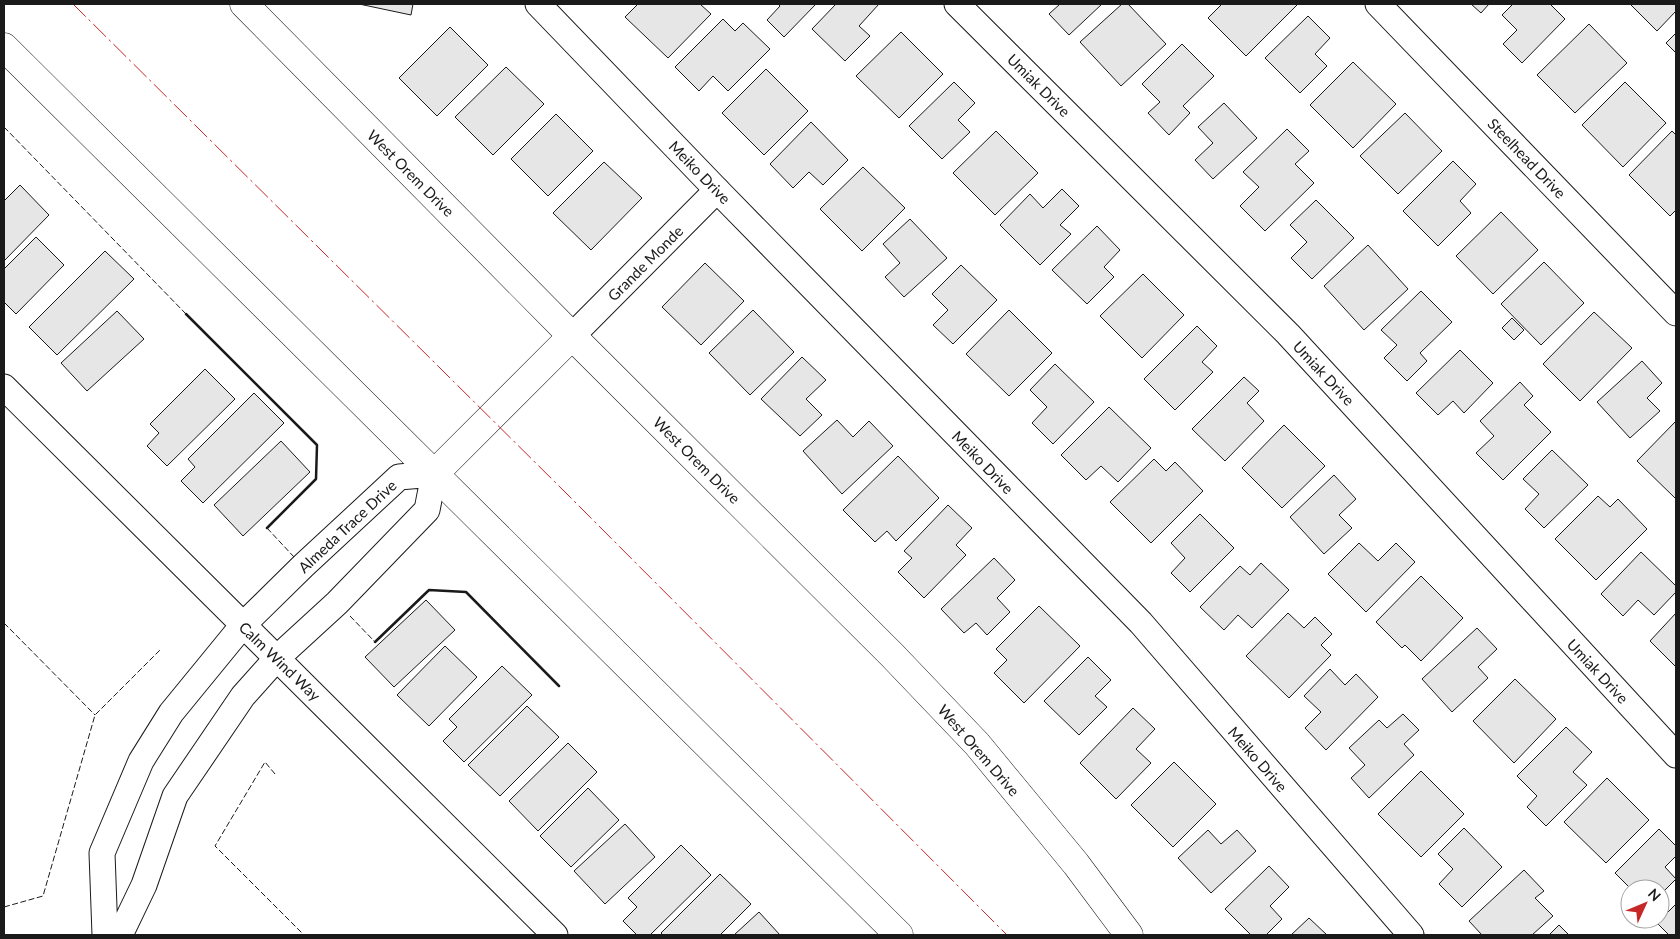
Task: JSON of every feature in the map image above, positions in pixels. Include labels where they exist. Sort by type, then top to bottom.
[{"type":"main road","name":"West Orem Drive","points":[[244,4],[572,336],[892,655],[977,744],[1076,864],[1129,935]]},
{"type":"main road","points":[[4,47],[899,935]]},
{"type":"main road","points":[[434,474],[572,336]]},
{"type":"street","name":"Meiko Drive","points":[[538,4],[717,190],[1141,623],[1411,935]]},
{"type":"street","name":"Umiak Drive","points":[[958,4],[1288,334],[1676,755]]},
{"type":"street","name":"Steelhead Drive","points":[[1378,4],[1676,313]]},
{"type":"street","name":"Grande Monde","points":[[572,336],[717,190]]},
{"type":"street","name":"Calm Wind Way","points":[[4,387],[556,935]]},
{"type":"street","name":"Almeda Trace Drive","points":[[105,935],[102,853],[141,761],[171,714],[243,625],[303,566],[399,477],[434,474]]},
{"type":"street","points":[[120,935],[144,885],[175,796],[243,696],[277,658],[337,603],[427,510],[434,474]]},
{"type":"building","points":[[359,4],[413,4],[411,15]]},
{"type":"building","points":[[638,4],[700,4],[711,14],[668,58],[625,17]]},
{"type":"building","points":[[778,4],[816,4],[784,37],[767,20],[780,6]]},
{"type":"building","points":[[836,4],[879,4],[859,26],[870,36],[845,61],[812,29]]},
{"type":"building","points":[[1060,4],[1102,4],[1069,35],[1049,14]]},
{"type":"building","points":[[1122,4],[1128,4],[1166,44],[1121,86],[1080,42]]},
{"type":"building","points":[[1222,4],[1297,5],[1246,56],[1208,18]]},
{"type":"building","points":[[1471,4],[1489,4],[1481,13]]},
{"type":"building","points":[[1513,4],[1550,4],[1565,19],[1522,63],[1503,44],[1517,30],[1502,15]]},
{"type":"building","points":[[1630,4],[1676,4],[1676,11],[1657,31]]},
{"type":"building","points":[[1308,16],[1330,38],[1315,54],[1327,66],[1300,93],[1265,58]]},
{"type":"building","points":[[723,19],[735,31],[743,23],[770,49],[728,91],[713,76],[699,91],[675,67]]},
{"type":"building","points":[[1589,24],[1627,63],[1575,113],[1537,75]]},
{"type":"building","points":[[450,27],[488,65],[437,116],[399,78]]},
{"type":"building","points":[[901,32],[943,74],[899,118],[856,76]]},
{"type":"building","points":[[1676,33],[1676,53],[1666,43]]},
{"type":"building","points":[[1182,44],[1214,76],[1183,106],[1190,113],[1169,135],[1148,113],[1160,102],[1142,84]]},
{"type":"building","points":[[1353,62],[1396,104],[1353,148],[1310,105]]},
{"type":"building","points":[[506,67],[544,104],[493,155],[455,117]]},
{"type":"building","points":[[766,69],[808,111],[764,155],[722,113]]},
{"type":"building","points":[[954,82],[975,103],[958,120],[970,132],[942,159],[909,126]]},
{"type":"building","points":[[1625,82],[1666,123],[1623,167],[1582,125]]},
{"type":"building","points":[[1224,103],[1257,138],[1213,179],[1195,160],[1213,143],[1198,127]]},
{"type":"building","points":[[1405,113],[1442,151],[1398,194],[1360,156]]},
{"type":"building","points":[[556,114],[593,151],[548,196],[511,159]]},
{"type":"building","points":[[811,122],[848,160],[823,185],[809,172],[793,188],[770,164]]},
{"type":"building","points":[[1287,129],[1309,151],[1295,164],[1314,183],[1265,231],[1240,206],[1259,187],[1243,172]]},
{"type":"building","points":[[996,131],[1038,173],[995,215],[953,173]]},
{"type":"building","points":[[1672,131],[1676,135],[1676,210],[1670,216],[1629,175]]},
{"type":"building","points":[[1453,161],[1476,184],[1460,201],[1471,213],[1438,246],[1403,211]]},
{"type":"building","points":[[604,162],[642,198],[591,250],[553,213]]},
{"type":"building","points":[[863,167],[905,208],[862,251],[820,209]]},
{"type":"building","points":[[20,185],[49,215],[4,261],[4,201]]},
{"type":"building","points":[[1062,189],[1079,206],[1060,225],[1071,234],[1040,265],[1000,225],[1030,194],[1043,208]]},
{"type":"building","points":[[1316,200],[1354,238],[1312,279],[1291,258],[1307,242],[1290,225]]},
{"type":"building","points":[[1501,212],[1538,250],[1493,294],[1456,256]]},
{"type":"building","points":[[910,219],[947,258],[904,297],[885,277],[900,263],[883,244]]},
{"type":"building","points":[[1097,226],[1120,250],[1104,267],[1114,277],[1087,304],[1052,270]]},
{"type":"building","points":[[36,237],[64,265],[16,314],[4,302],[4,269]]},
{"type":"building","points":[[1368,245],[1408,289],[1364,330],[1324,286]]},
{"type":"building","points":[[105,251],[134,279],[57,355],[29,327]]},
{"type":"building","points":[[1544,262],[1584,303],[1541,345],[1501,304]]},
{"type":"building","points":[[705,263],[744,301],[701,345],[662,307]]},
{"type":"building","points":[[961,265],[997,300],[953,344],[933,325],[948,310],[932,294]]},
{"type":"building","points":[[1143,274],[1184,315],[1142,358],[1100,316]]},
{"type":"building","points":[[1421,291],[1452,322],[1420,353],[1427,361],[1407,381],[1384,358],[1397,345],[1381,330]]},
{"type":"building","points":[[753,310],[794,352],[750,395],[709,353]]},
{"type":"building","points":[[1009,310],[1052,353],[1009,396],[966,354]]},
{"type":"building","points":[[117,311],[144,339],[87,391],[61,363]]},
{"type":"building","points":[[1594,312],[1632,348],[1580,401],[1543,364]]},
{"type":"building","points":[[1512,318],[1524,330],[1514,340],[1502,328]]},
{"type":"building","points":[[1197,326],[1217,346],[1202,362],[1213,372],[1175,410],[1144,379]]},
{"type":"building","points":[[1460,350],[1493,383],[1464,413],[1453,401],[1438,415],[1416,393]]},
{"type":"building","points":[[802,357],[826,380],[806,399],[822,415],[800,436],[761,399]]},
{"type":"building","points":[[1642,361],[1662,383],[1647,398],[1660,411],[1630,438],[1597,402]]},
{"type":"building","points":[[1055,364],[1094,402],[1053,444],[1032,423],[1047,407],[1030,390]]},
{"type":"building","points":[[205,369],[235,399],[167,466],[147,446],[159,433],[150,424]]},
{"type":"building","points":[[1244,377],[1259,391],[1247,403],[1264,421],[1225,461],[1192,429]]},
{"type":"building","points":[[1520,382],[1533,396],[1524,405],[1551,432],[1503,480],[1476,453],[1494,436],[1480,421]]},
{"type":"building","points":[[254,393],[284,423],[203,503],[181,481],[195,467],[188,459]]},
{"type":"building","points":[[1109,407],[1151,448],[1118,482],[1101,466],[1086,480],[1061,455]]},
{"type":"building","points":[[837,420],[853,437],[869,421],[893,446],[842,494],[803,451]]},
{"type":"building","points":[[1676,421],[1676,496],[1675,498],[1637,461]]},
{"type":"building","points":[[1284,425],[1325,466],[1282,508],[1242,468]]},
{"type":"building","points":[[281,441],[310,472],[243,536],[214,505]]},
{"type":"building","points":[[1552,450],[1588,485],[1544,528],[1525,509],[1539,494],[1523,479]]},
{"type":"building","points":[[898,456],[939,498],[896,541],[887,531],[875,542],[843,510]]},
{"type":"building","points":[[1154,459],[1166,471],[1175,462],[1203,491],[1151,543],[1110,502]]},
{"type":"building","points":[[1334,475],[1356,499],[1339,515],[1352,528],[1324,554],[1290,517]]},
{"type":"building","points":[[1598,496],[1610,507],[1618,499],[1647,529],[1596,580],[1555,539]]},
{"type":"building","points":[[948,505],[972,528],[956,545],[966,555],[924,598],[898,572],[912,558],[904,551]]},
{"type":"building","points":[[1200,514],[1234,548],[1190,592],[1171,573],[1185,558],[1171,543]]},
{"type":"building","points":[[1359,543],[1378,561],[1396,543],[1415,562],[1366,612],[1328,574]]},
{"type":"building","points":[[1641,552],[1676,586],[1676,592],[1654,615],[1638,600],[1623,616],[1601,594]]},
{"type":"building","points":[[994,558],[1015,580],[997,598],[1010,612],[987,635],[976,623],[964,633],[941,609]]},
{"type":"building","points":[[1261,563],[1289,590],[1252,628],[1238,615],[1224,630],[1200,607],[1240,566],[1250,575]]},
{"type":"building","points":[[1421,576],[1463,618],[1421,661],[1405,645],[1402,648],[1376,622]]},
{"type":"building","points":[[426,600],[455,630],[394,687],[365,657]]},
{"type":"building","points":[[1039,606],[1080,646],[1024,703],[994,673],[1007,660],[996,649]]},
{"type":"building","points":[[1288,613],[1304,628],[1315,617],[1332,634],[1321,645],[1331,655],[1289,698],[1246,656]]},
{"type":"building","points":[[1676,613],[1676,667],[1650,641]]},
{"type":"building","points":[[1477,628],[1497,649],[1478,667],[1488,678],[1452,712],[1422,679]]},
{"type":"building","points":[[445,646],[477,677],[429,726],[397,695]]},
{"type":"building","points":[[1088,657],[1111,680],[1095,696],[1107,707],[1079,735],[1044,701]]},
{"type":"building","points":[[502,666],[532,695],[464,762],[443,741],[457,727],[449,719]]},
{"type":"building","points":[[1330,669],[1345,685],[1356,674],[1378,697],[1326,750],[1305,728],[1321,712],[1304,696]]},
{"type":"building","points":[[1515,679],[1556,719],[1514,763],[1473,721]]},
{"type":"building","points":[[527,706],[559,737],[500,796],[468,765]]},
{"type":"building","points":[[1133,708],[1155,729],[1136,749],[1151,763],[1116,799],[1080,763]]},
{"type":"building","points":[[1403,714],[1419,730],[1404,744],[1414,755],[1369,798],[1351,778],[1365,765],[1349,748],[1379,720],[1387,728]]},
{"type":"building","points":[[1566,727],[1592,752],[1573,772],[1587,785],[1546,826],[1527,807],[1537,796],[1517,776]]},
{"type":"building","points":[[568,743],[597,772],[538,831],[509,801]]},
{"type":"building","points":[[1174,762],[1216,804],[1173,847],[1131,805]]},
{"type":"building","points":[[1421,771],[1464,814],[1421,857],[1378,814]]},
{"type":"building","points":[[1607,778],[1649,820],[1606,863],[1564,822]]},
{"type":"building","points":[[588,788],[619,820],[571,867],[540,836]]},
{"type":"building","points":[[625,824],[655,857],[605,904],[574,871]]},
{"type":"building","points":[[1464,828],[1502,867],[1462,907],[1439,884],[1453,869],[1438,854]]},
{"type":"building","points":[[1659,829],[1676,846],[1676,856],[1665,867],[1676,879],[1670,885],[1670,879],[1621,879],[1615,873]]},
{"type":"building","points":[[1208,830],[1221,844],[1237,830],[1256,851],[1211,893],[1178,858]]},
{"type":"building","points":[[681,845],[711,875],[650,935],[637,935],[623,921],[637,907],[628,898]]},
{"type":"building","points":[[1269,866],[1289,887],[1270,906],[1282,919],[1266,935],[1251,935],[1225,909]]},
{"type":"building","points":[[1524,870],[1544,891],[1535,898],[1553,916],[1532,935],[1482,935],[1469,921]]},
{"type":"building","points":[[720,874],[751,904],[720,935],[663,935],[661,933]]},
{"type":"building","points":[[1676,904],[1676,935],[1669,935],[1663,929],[1670,929],[1670,910]]},
{"type":"building","points":[[759,912],[780,935],[734,935]]},
{"type":"building","points":[[1309,918],[1327,935],[1291,935]]},
{"type":"building","points":[[1559,925],[1569,935],[1549,935]]},
{"type":"fence","points":[[4,127],[186,314]]},
{"type":"fence","points":[[267,528],[294,557]]},
{"type":"fence","points":[[350,616],[375,642]]},
{"type":"fence","points":[[4,623],[95,715]]},
{"type":"fence","points":[[4,907],[43,896],[95,715],[161,649]]},
{"type":"fence","points":[[275,774],[265,762],[215,846],[304,935]]},
{"type":"wall","points":[[186,314],[317,445],[316,479],[267,528]]},
{"type":"wall","points":[[375,642],[429,590],[466,592],[559,686]]},
{"type":"power","points":[[73,4],[568,495],[1007,935]]}]
